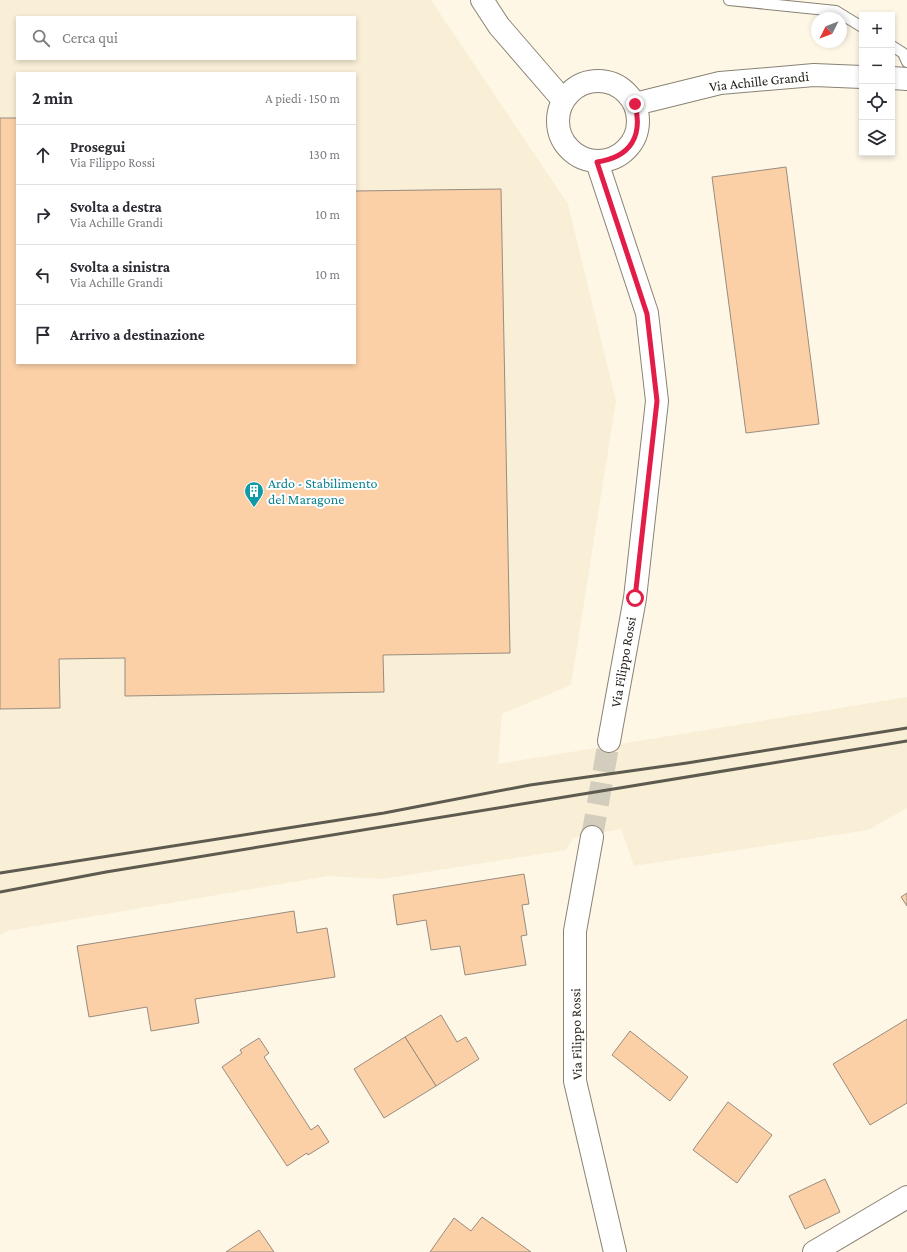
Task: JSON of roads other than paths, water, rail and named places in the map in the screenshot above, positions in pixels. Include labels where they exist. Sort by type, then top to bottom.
[{"type":"main road","points":[[482,0],[499,26],[563,100]]},
{"type":"main road","name":"Via Achille Grandi","points":[[635,104],[720,83],[814,76],[859,77]]},
{"type":"main road","points":[[895,78],[907,78]]},
{"type":"main road","points":[[593,80],[606,81],[618,86],[627,93],[635,104],[638,117],[637,131],[632,143],[623,153],[611,160],[597,162],[585,160],[574,154],[566,146],[560,135],[557,123],[558,111],[563,100],[571,90],[581,84],[593,80]]},
{"type":"main road","name":"Via Filippo Rossi","points":[[597,162],[647,314],[657,401],[635,598],[609,741]]},
{"type":"main road","name":"Via Filippo Rossi","points":[[592,837],[575,931],[575,1081],[615,1252]]},
{"type":"main road","points":[[814,1252],[907,1197]]},
{"type":"lane","points":[[729,0],[836,11],[859,26]]},
{"type":"lane","points":[[895,48],[902,53],[907,62]]},
{"type":"tunnel","points":[[592,837],[609,741]]},
{"type":"railway","points":[[0,873],[384,813],[530,785],[687,763],[907,728]]},
{"type":"railway","points":[[0,892],[106,872],[907,741]]},
{"type":"place","name":"Ardo - Stabilimento del Maragone","points":[[254,508]]}]
